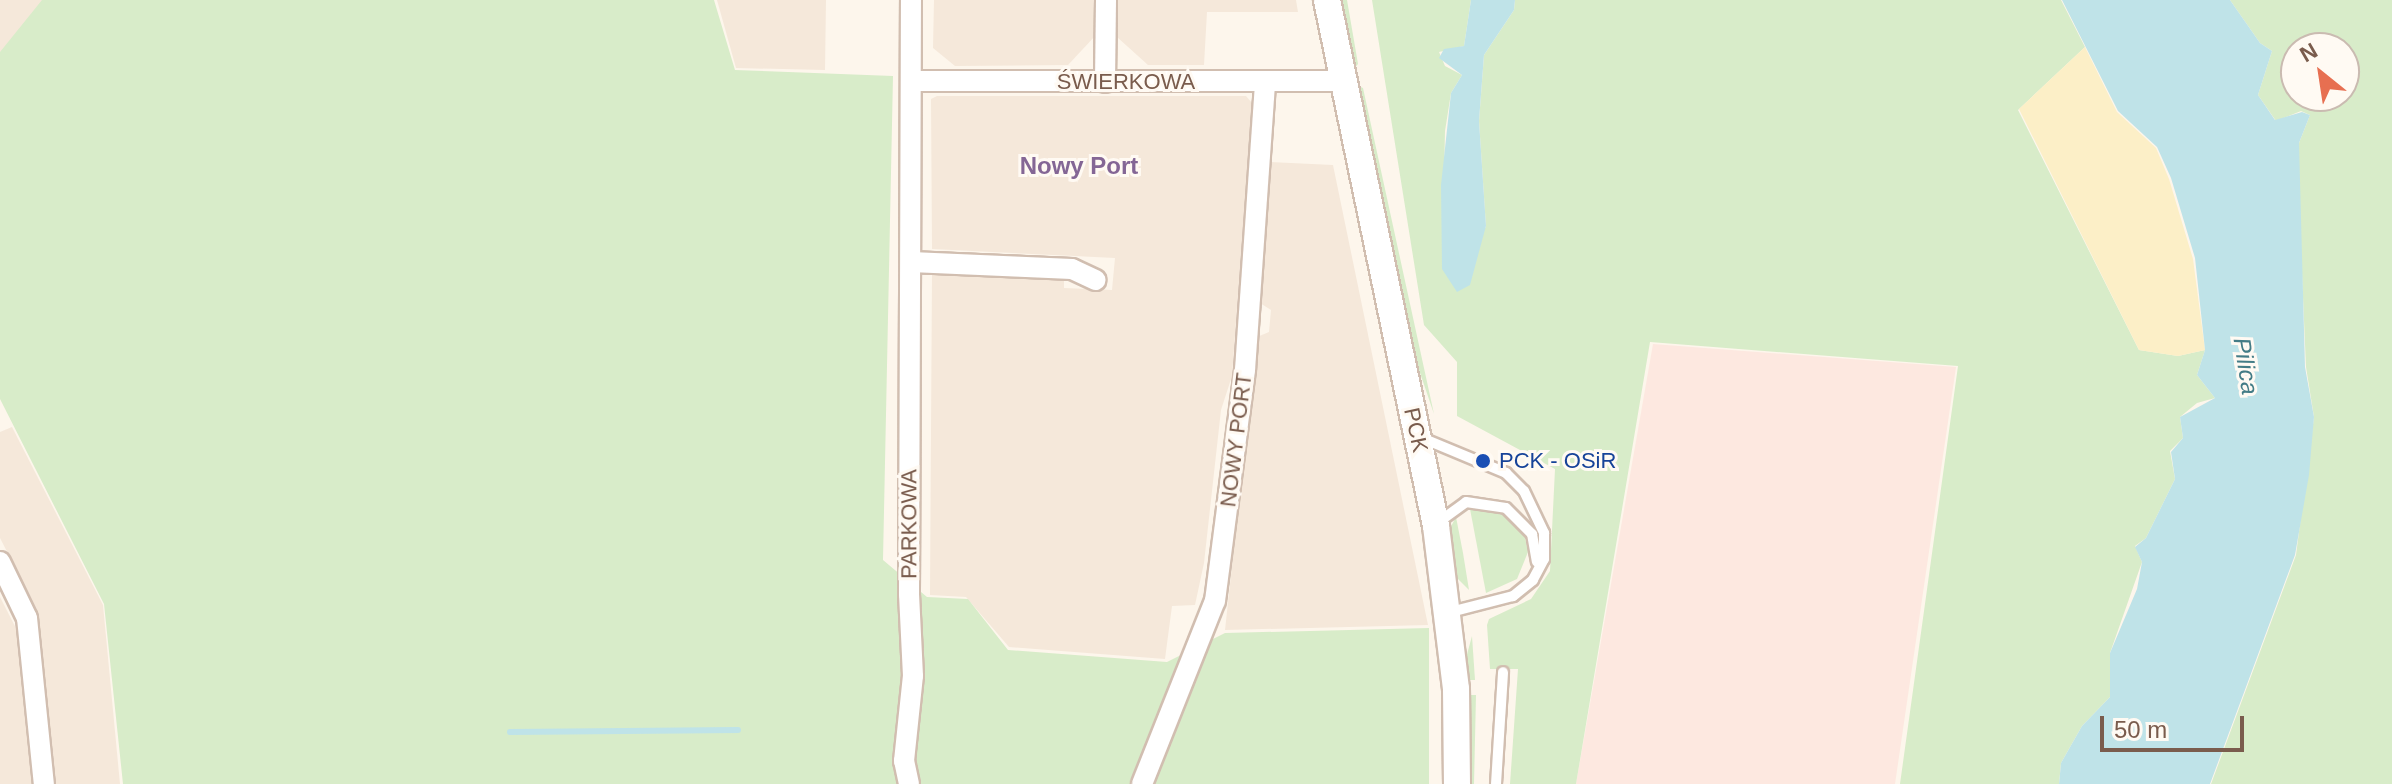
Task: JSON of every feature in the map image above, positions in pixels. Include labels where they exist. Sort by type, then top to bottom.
[{"type":"street","name":"PARKOWA","points":[[909,784],[904,761],[913,676],[909,594],[911,0]]},
{"type":"street","points":[[1105,82],[1106,0]]},
{"type":"street","points":[[1327,0],[1341,81]]},
{"type":"street","name":"ŚWIERKOWA","points":[[911,81],[1341,81]]},
{"type":"street","name":"PCK","points":[[1341,81],[1436,526],[1450,612],[1457,784]]},
{"type":"street","name":"NOWY PORT","points":[[1142,784],[1215,601],[1245,370],[1265,82]]},
{"type":"street","points":[[911,262],[1072,269],[1096,280]]},
{"type":"street","points":[[0,562],[27,618],[44,784]]},
{"type":"lane","points":[[1417,436],[1483,461],[1524,491],[1544,533],[1544,559],[1533,580],[1513,596],[1450,612]]},
{"type":"lane","points":[[1436,526],[1466,502],[1506,508],[1532,534],[1538,556],[1533,580]]},
{"type":"lane","points":[[1496,784],[1503,672]]},
{"type":"shaded area","points":[[0,0],[45,0],[0,57]]},
{"type":"shaded area","points":[[717,0],[826,0],[825,70],[736,68]]},
{"type":"shaded area","points":[[934,0],[1095,0],[1096,35],[1068,65],[955,66],[933,48]]},
{"type":"shaded area","points":[[1116,0],[1296,0],[1298,12],[1207,12],[1204,65],[1148,65],[1117,37]]},
{"type":"shaded area","points":[[937,96],[1246,96],[1252,103],[1232,376],[1221,410],[1204,563],[1195,605],[1172,606],[1165,659],[1009,647],[966,597],[930,595],[932,272],[1064,278],[1064,288],[1112,290],[1115,258],[932,249],[931,99]]},
{"type":"shaded area","points":[[1270,162],[1333,165],[1428,625],[1225,630],[1257,337],[1269,332],[1271,310],[1260,303]]},
{"type":"shaded area","points":[[1653,344],[1956,367],[1895,784],[1576,784]]},
{"type":"shaded area","points":[[12,427],[103,605],[120,784],[52,784],[37,610],[0,538],[0,432]]},
{"type":"shaded area","points":[[0,597],[21,638],[36,784],[0,784]]},
{"type":"green space","points":[[42,0],[714,0],[735,70],[893,76],[883,560],[927,597],[968,599],[1008,650],[1167,662],[1225,633],[1429,628],[1429,784],[123,784],[104,604],[0,399],[0,52]]},
{"type":"green space","points":[[1336,0],[1347,0],[1358,64],[1352,71]]},
{"type":"green space","points":[[1372,0],[1471,0],[1464,46],[1439,52],[1445,66],[1462,75],[1451,93],[1445,131],[1442,269],[1486,227],[1479,121],[1484,55],[1514,10],[1515,0],[2061,0],[2085,47],[2018,110],[2139,350],[2178,356],[2205,350],[2197,375],[2215,398],[2197,403],[2180,417],[2183,438],[2170,451],[2175,479],[2146,538],[2135,546],[2142,562],[2110,653],[2110,697],[2082,726],[2061,763],[2059,784],[1900,784],[1958,366],[1650,342],[1576,784],[1510,784],[1518,669],[1490,669],[1487,625],[1489,619],[1531,599],[1550,571],[1555,469],[1457,416],[1457,362],[1424,325]]},
{"type":"green space","points":[[2230,0],[2392,0],[2392,784],[2211,784],[2296,555],[2314,417],[2306,367],[2299,203],[2299,143],[2310,115],[2303,112],[2360,112],[2360,32],[2280,32],[2280,112],[2298,112],[2276,121],[2258,95],[2272,51],[2260,43]]},
{"type":"green space","points":[[1356,85],[1363,88],[1434,414],[1418,367],[1412,367]]},
{"type":"green space","points":[[1492,507],[1509,515],[1524,532],[1528,552],[1517,579],[1486,593],[1470,509]]},
{"type":"green space","points":[[1456,517],[1469,590],[1455,576],[1448,532]]},
{"type":"green space","points":[[1472,636],[1475,680],[1468,680],[1466,658]]},
{"type":"green space","points":[[1469,695],[1476,695],[1474,784],[1469,784]]},
{"type":"sand","points":[[2085,47],[2117,112],[2156,148],[2169,179],[2193,259],[2205,350],[2178,356],[2139,350],[2019,109]]},
{"type":"water","points":[[1471,0],[1515,0],[1514,10],[1484,55],[1479,121],[1486,226],[1470,285],[1457,292],[1442,269],[1441,185],[1451,93],[1462,75],[1439,58],[1444,49],[1464,46]]},
{"type":"water","name":"Pilica","points":[[2062,0],[2230,0],[2260,43],[2272,51],[2258,95],[2275,120],[2302,112],[2310,115],[2299,143],[2305,367],[2314,417],[2309,475],[2295,555],[2210,784],[2059,784],[2061,763],[2082,726],[2110,697],[2110,653],[2137,589],[2142,562],[2135,547],[2146,538],[2175,479],[2171,452],[2183,438],[2180,417],[2215,398],[2197,375],[2205,350],[2195,258],[2171,178],[2157,147],[2118,111]]},
{"type":"waterway","points":[[510,732],[738,730]]},
{"type":"place","name":"PCK - OSiR","points":[[1483,461]]},
{"type":"district","name":"Nowy Port","points":[[1079,166]]}]
